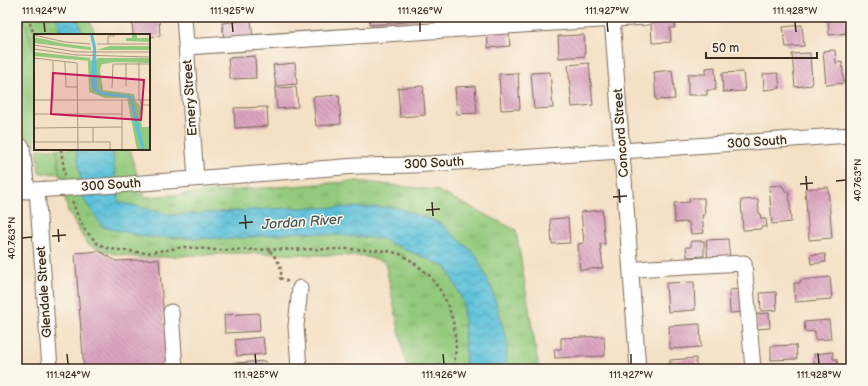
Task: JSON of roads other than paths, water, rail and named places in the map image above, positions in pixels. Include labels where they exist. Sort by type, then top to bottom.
[{"type":"street","name":"Emery Street","points":[[184,17],[196,178]]},
{"type":"street","points":[[186,47],[612,18],[646,17]]},
{"type":"street","name":"Concord Street","points":[[612,18],[638,369]]},
{"type":"street","name":"300 South","points":[[27,191],[356,166],[414,165],[851,135]]},
{"type":"street","name":"Glendale Street","points":[[17,144],[22,147],[50,369]]},
{"type":"street","points":[[631,270],[744,263],[753,369]]},
{"type":"street","points":[[299,369],[296,326],[300,288]]},
{"type":"street","points":[[171,312],[175,369]]},
{"type":"water","points":[[56,17],[77,17],[83,34],[60,34]]},
{"type":"water","name":"Jordan River","points":[[76,150],[112,150],[119,202],[171,215],[285,208],[395,207],[440,223],[476,255],[493,292],[507,342],[506,369],[466,369],[463,301],[446,267],[381,239],[302,232],[231,239],[147,237],[103,227],[84,200]]}]
